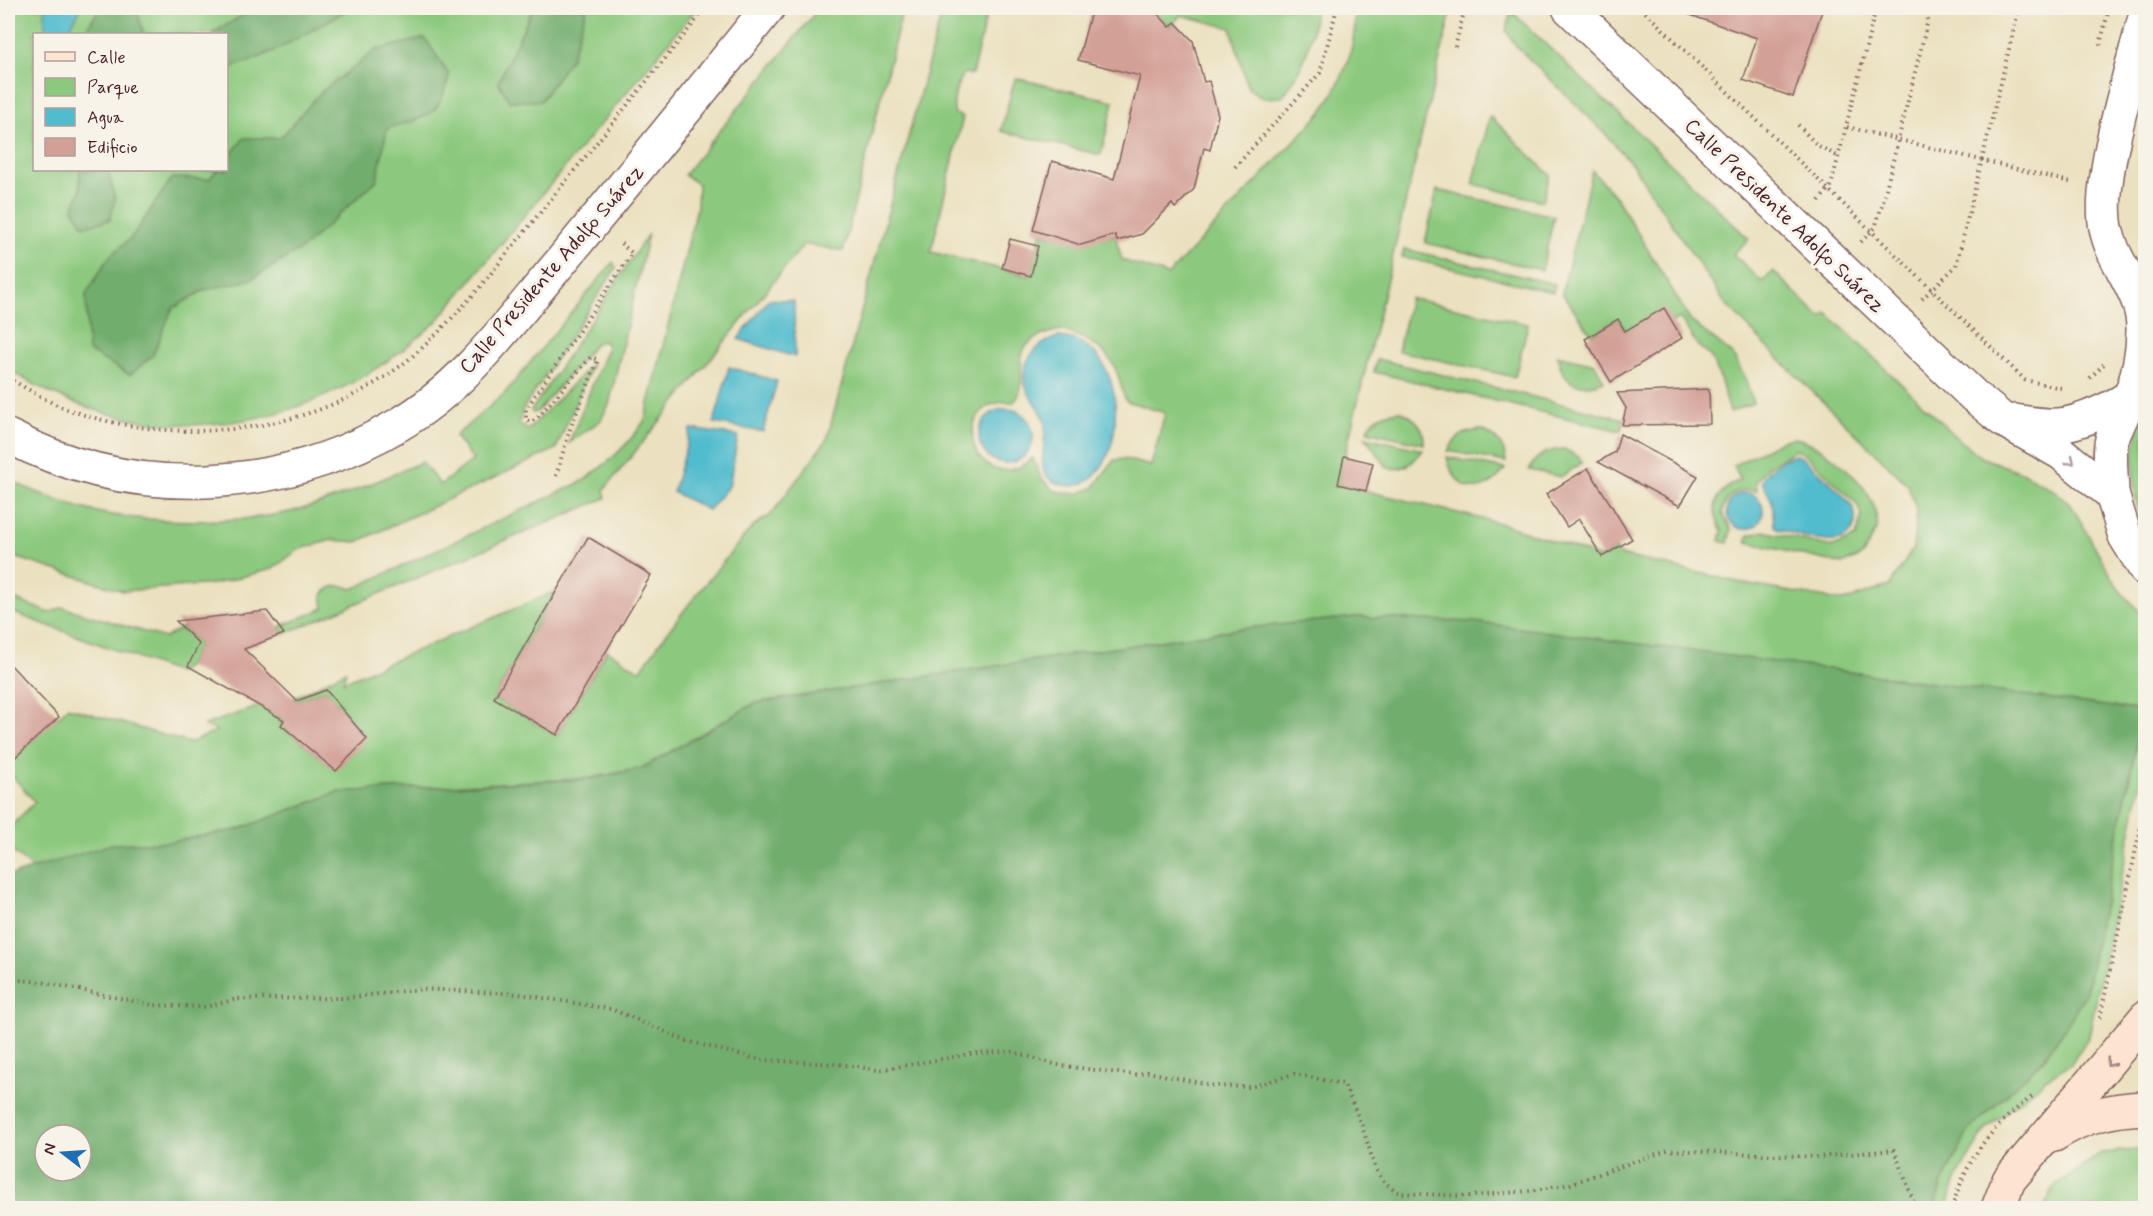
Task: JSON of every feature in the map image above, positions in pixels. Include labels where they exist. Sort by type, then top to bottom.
[{"type":"main road","points":[[1998,1209],[2009,1180],[2145,1017]]},
{"type":"main road","points":[[2038,1146],[2074,1122],[2115,1109],[2145,1108]]},
{"type":"street","name":"Calle Presidente Adolfo Suárez","points":[[8,436],[28,447],[114,474],[162,481],[234,481],[303,467],[351,448],[400,424],[451,385],[498,336],[768,8]]},
{"type":"street","name":"Calle Presidente Adolfo Suárez","points":[[1569,8],[1974,396],[2004,420],[2061,453],[2112,494]]},
{"type":"street","points":[[2145,13],[2111,158],[2106,190],[2105,226],[2114,257],[2140,288],[2143,328],[2138,390],[2112,441],[2112,494],[2125,536],[2145,570]]},
{"type":"street","points":[[2004,420],[2058,425],[2097,414],[2138,390]]},
{"type":"path","points":[[8,378],[63,407],[122,425],[164,431],[263,426],[345,399],[392,372],[437,335],[475,293],[706,8]]},
{"type":"path","points":[[1235,167],[1320,73],[1337,8]]},
{"type":"path","points":[[1455,47],[1465,8]]},
{"type":"path","points":[[1641,8],[1828,191],[1934,288],[2025,380],[2058,388],[2068,386]]},
{"type":"path","points":[[1798,228],[1828,191],[1847,127],[1876,8]]},
{"type":"path","points":[[1838,266],[1875,228],[1931,8]]},
{"type":"path","points":[[1897,323],[1956,266],[2019,8]]},
{"type":"path","points":[[2098,51],[2109,8]]},
{"type":"path","points":[[1798,125],[1817,145],[1839,157]]},
{"type":"path","points":[[1847,127],[2106,190]]},
{"type":"path","points":[[2069,193],[2071,171]]},
{"type":"path","points":[[556,476],[570,426],[598,360],[591,357],[536,419],[526,420],[526,409],[632,253],[594,221]]},
{"type":"path","points":[[2087,381],[2107,360]]},
{"type":"path","points":[[2099,1022],[2145,802]]},
{"type":"path","points":[[8,979],[42,982],[152,1005],[207,1006],[237,999],[344,998],[422,989],[519,994],[611,1008],[687,1041],[761,1060],[839,1064],[878,1070],[977,1053],[1013,1052],[1057,1065],[1134,1075],[1148,1072],[1215,1086],[1251,1088],[1294,1074],[1344,1084],[1361,1122],[1376,1170],[1385,1183],[1399,1193],[1471,1196],[1528,1191],[1570,1184],[1668,1150],[1818,1157],[1894,1150],[1916,1209]]},
{"type":"path","points":[[1952,1209],[1962,1176],[1987,1135],[2040,1091]]},
{"type":"green space","points":[[8,8],[697,8],[438,320],[390,359],[340,389],[286,410],[231,422],[175,424],[119,416],[63,398],[8,369]]},
{"type":"green space","points":[[100,8],[136,8],[144,33],[84,33]]},
{"type":"green space","points":[[255,8],[351,8],[274,51],[228,68],[228,33],[213,33]]},
{"type":"green space","points":[[533,8],[587,8],[571,58],[541,101],[509,101],[498,82]]},
{"type":"green space","points":[[819,8],[903,8],[843,251],[804,244],[604,490],[606,498],[284,634],[279,627],[324,608],[322,595],[329,589],[340,586],[353,589],[583,481],[609,461],[632,438],[645,420],[697,207],[698,184],[684,175]]},
{"type":"green space","points":[[943,8],[988,8],[972,75],[965,73],[962,76],[956,93],[955,114],[963,117],[931,252],[1030,276],[1041,233],[1078,239],[1096,239],[1115,235],[1122,260],[1168,275],[1320,114],[1347,64],[1354,37],[1355,8],[1452,8],[1338,484],[1503,524],[1602,558],[1616,549],[1620,555],[1756,586],[1844,601],[1889,586],[1913,549],[1917,512],[1908,485],[1724,302],[1632,164],[1600,128],[1517,47],[1506,31],[1511,11],[1749,239],[1733,254],[1762,282],[1773,271],[1821,318],[1827,313],[1961,441],[1983,458],[2023,473],[2057,492],[2073,508],[2120,591],[2145,617],[2145,763],[2089,1036],[2072,1063],[2047,1078],[1986,1129],[1958,1175],[1946,1208],[1934,1208],[1942,1183],[1969,1130],[2042,1061],[2086,993],[2143,711],[1473,622],[1356,617],[1238,629],[755,703],[642,768],[590,778],[338,792],[237,830],[169,842],[112,844],[35,870],[8,848],[8,829],[35,802],[8,771],[8,764],[68,707],[190,743],[217,731],[204,725],[260,706],[284,720],[281,725],[336,770],[366,739],[326,690],[297,701],[294,698],[346,671],[343,682],[556,591],[494,698],[557,735],[607,650],[640,671],[739,542],[756,524],[770,516],[827,439]],"holes":[[[1061,330],[1092,343],[1111,360],[1126,401],[1165,413],[1151,466],[1125,459],[1114,460],[1093,488],[1076,494],[1055,491],[1041,478],[1033,458],[1017,468],[1000,470],[986,464],[977,453],[973,439],[974,425],[981,412],[994,404],[1014,402],[1020,392],[1021,362],[1023,352],[1029,343],[1041,336]]]},
{"type":"green space","points":[[1146,8],[1315,8],[1306,55],[1296,76],[1282,97],[1263,98],[1248,88],[1231,28],[1181,15],[1170,27],[1158,14]]},
{"type":"green space","points":[[425,38],[449,75],[441,101],[429,114],[387,129],[377,180],[303,248],[250,280],[204,290],[172,309],[153,355],[130,375],[88,351],[86,294],[109,257],[132,237],[172,178],[209,179],[216,171],[228,171],[228,158],[244,138],[280,138],[320,93],[376,50]]},
{"type":"green space","points":[[1015,78],[1114,101],[1101,155],[1001,131]]},
{"type":"green space","points":[[1490,116],[1550,175],[1543,201],[1473,184]]},
{"type":"green space","points":[[1592,170],[1617,199],[1691,321],[1733,355],[1745,378],[1753,403],[1730,412],[1719,375],[1710,356],[1698,346],[1680,318],[1672,322],[1625,331],[1618,319],[1592,335],[1562,293]]},
{"type":"green space","points":[[80,171],[108,171],[115,199],[110,220],[84,226],[73,209],[80,191]]},
{"type":"green space","points":[[1437,190],[1554,216],[1542,270],[1425,243]]},
{"type":"green space","points":[[648,234],[609,405],[600,421],[569,443],[606,351],[607,346],[604,341],[596,343],[538,411],[533,413],[531,411]]},
{"type":"green space","points":[[1404,249],[1555,284],[1553,292],[1402,257]]},
{"type":"green space","points":[[613,262],[616,268],[523,409],[519,424],[528,430],[592,364],[556,449],[357,542],[332,540],[300,549],[272,569],[214,584],[123,591],[8,555],[8,480],[85,509],[132,518],[176,521],[244,519],[303,509],[422,462],[440,485],[473,460],[455,436],[505,393]]},
{"type":"green space","points":[[1410,298],[1528,324],[1515,377],[1398,351]]},
{"type":"green space","points":[[1557,355],[1595,364],[1604,381],[1586,385],[1573,383],[1563,373]]},
{"type":"green space","points":[[1377,359],[1624,419],[1621,431],[1374,372]]},
{"type":"green space","points":[[1401,411],[1411,417],[1421,428],[1424,444],[1367,431],[1381,416]]},
{"type":"green space","points":[[2145,415],[2145,524],[2136,499],[2133,469],[2136,440]]},
{"type":"green space","points":[[1483,430],[1499,443],[1504,451],[1506,462],[1448,451],[1454,441],[1462,435],[1471,431]]},
{"type":"green space","points":[[1365,437],[1423,450],[1408,465],[1394,469],[1388,468]]},
{"type":"green space","points":[[1795,438],[1828,454],[1851,473],[1868,494],[1874,507],[1878,527],[1862,556],[1842,564],[1746,542],[1749,535],[1763,531],[1833,547],[1856,537],[1862,515],[1856,503],[1804,453],[1795,450],[1767,467],[1756,482],[1757,491],[1739,491],[1726,501],[1722,513],[1731,529],[1728,543],[1720,541],[1722,531],[1715,507],[1725,489],[1740,480],[1734,465],[1783,440]]},
{"type":"green space","points":[[1564,449],[1579,457],[1582,463],[1561,477],[1529,470],[1535,460],[1543,454],[1552,450]]},
{"type":"green space","points":[[1447,457],[1505,469],[1488,485],[1471,488],[1463,485],[1456,478]]},
{"type":"green space","points":[[8,597],[50,613],[62,607],[165,638],[182,627],[199,644],[188,666],[178,673],[8,611]]},
{"type":"green space","points":[[1356,617],[1473,622],[2143,711],[2086,993],[2042,1061],[1969,1130],[1942,1183],[1934,1208],[8,1208],[8,876],[112,844],[169,842],[237,830],[338,792],[590,779],[642,768],[755,703],[1238,629]]},
{"type":"green space","points":[[2145,1149],[2145,1208],[2044,1208],[2054,1187],[2101,1153]]},
{"type":"water","points":[[46,8],[81,8],[67,33],[49,33],[45,25]]},
{"type":"water","points":[[769,299],[794,301],[795,357],[738,339]]},
{"type":"water","points":[[1058,337],[1084,345],[1102,363],[1113,388],[1115,417],[1111,444],[1101,467],[1085,482],[1064,485],[1053,481],[1046,475],[1043,467],[1044,419],[1028,392],[1024,373],[1035,351]]},
{"type":"water","points":[[729,367],[777,381],[763,432],[714,423]]},
{"type":"water","points":[[1006,409],[1016,411],[1025,417],[1031,426],[1033,436],[1031,446],[1025,455],[1016,461],[1006,463],[996,461],[987,455],[981,446],[979,436],[981,426],[987,417],[996,411]]},
{"type":"water","points":[[691,429],[738,436],[729,486],[708,510],[673,492]]},
{"type":"water","points":[[1796,455],[1803,458],[1830,482],[1853,508],[1854,526],[1849,535],[1832,541],[1820,540],[1778,529],[1774,525],[1772,501],[1762,482],[1775,465]]},
{"type":"water","points":[[1745,493],[1758,498],[1763,511],[1758,524],[1745,529],[1732,524],[1727,511],[1732,498]]},
{"type":"building","points":[[1092,8],[1152,8],[1170,27],[1175,22],[1193,41],[1204,82],[1209,81],[1218,115],[1210,150],[1204,148],[1194,189],[1175,208],[1172,204],[1142,234],[1117,241],[1115,235],[1081,245],[1033,230],[1052,161],[1114,179],[1140,76],[1078,60]]},
{"type":"building","points":[[1682,8],[1823,8],[1793,97],[1743,80],[1757,38],[1681,12]]},
{"type":"building","points":[[1010,239],[1038,246],[1031,276],[1002,268]]},
{"type":"building","points":[[1664,308],[1682,338],[1611,382],[1585,339],[1618,319],[1625,331]]},
{"type":"building","points":[[1709,389],[1710,424],[1622,425],[1626,408],[1617,393]]},
{"type":"building","points":[[1620,434],[1698,476],[1680,506],[1598,462],[1615,452]]},
{"type":"building","points":[[1344,456],[1373,463],[1366,491],[1338,484]]},
{"type":"building","points":[[1588,468],[1632,539],[1602,557],[1579,519],[1567,527],[1546,494]]},
{"type":"building","points":[[588,537],[651,575],[557,735],[494,698]]},
{"type":"building","points":[[267,611],[284,634],[244,649],[297,701],[326,690],[367,739],[336,771],[281,725],[284,720],[188,666],[199,644],[176,621]]},
{"type":"building","points":[[8,662],[59,717],[8,764]]}]
